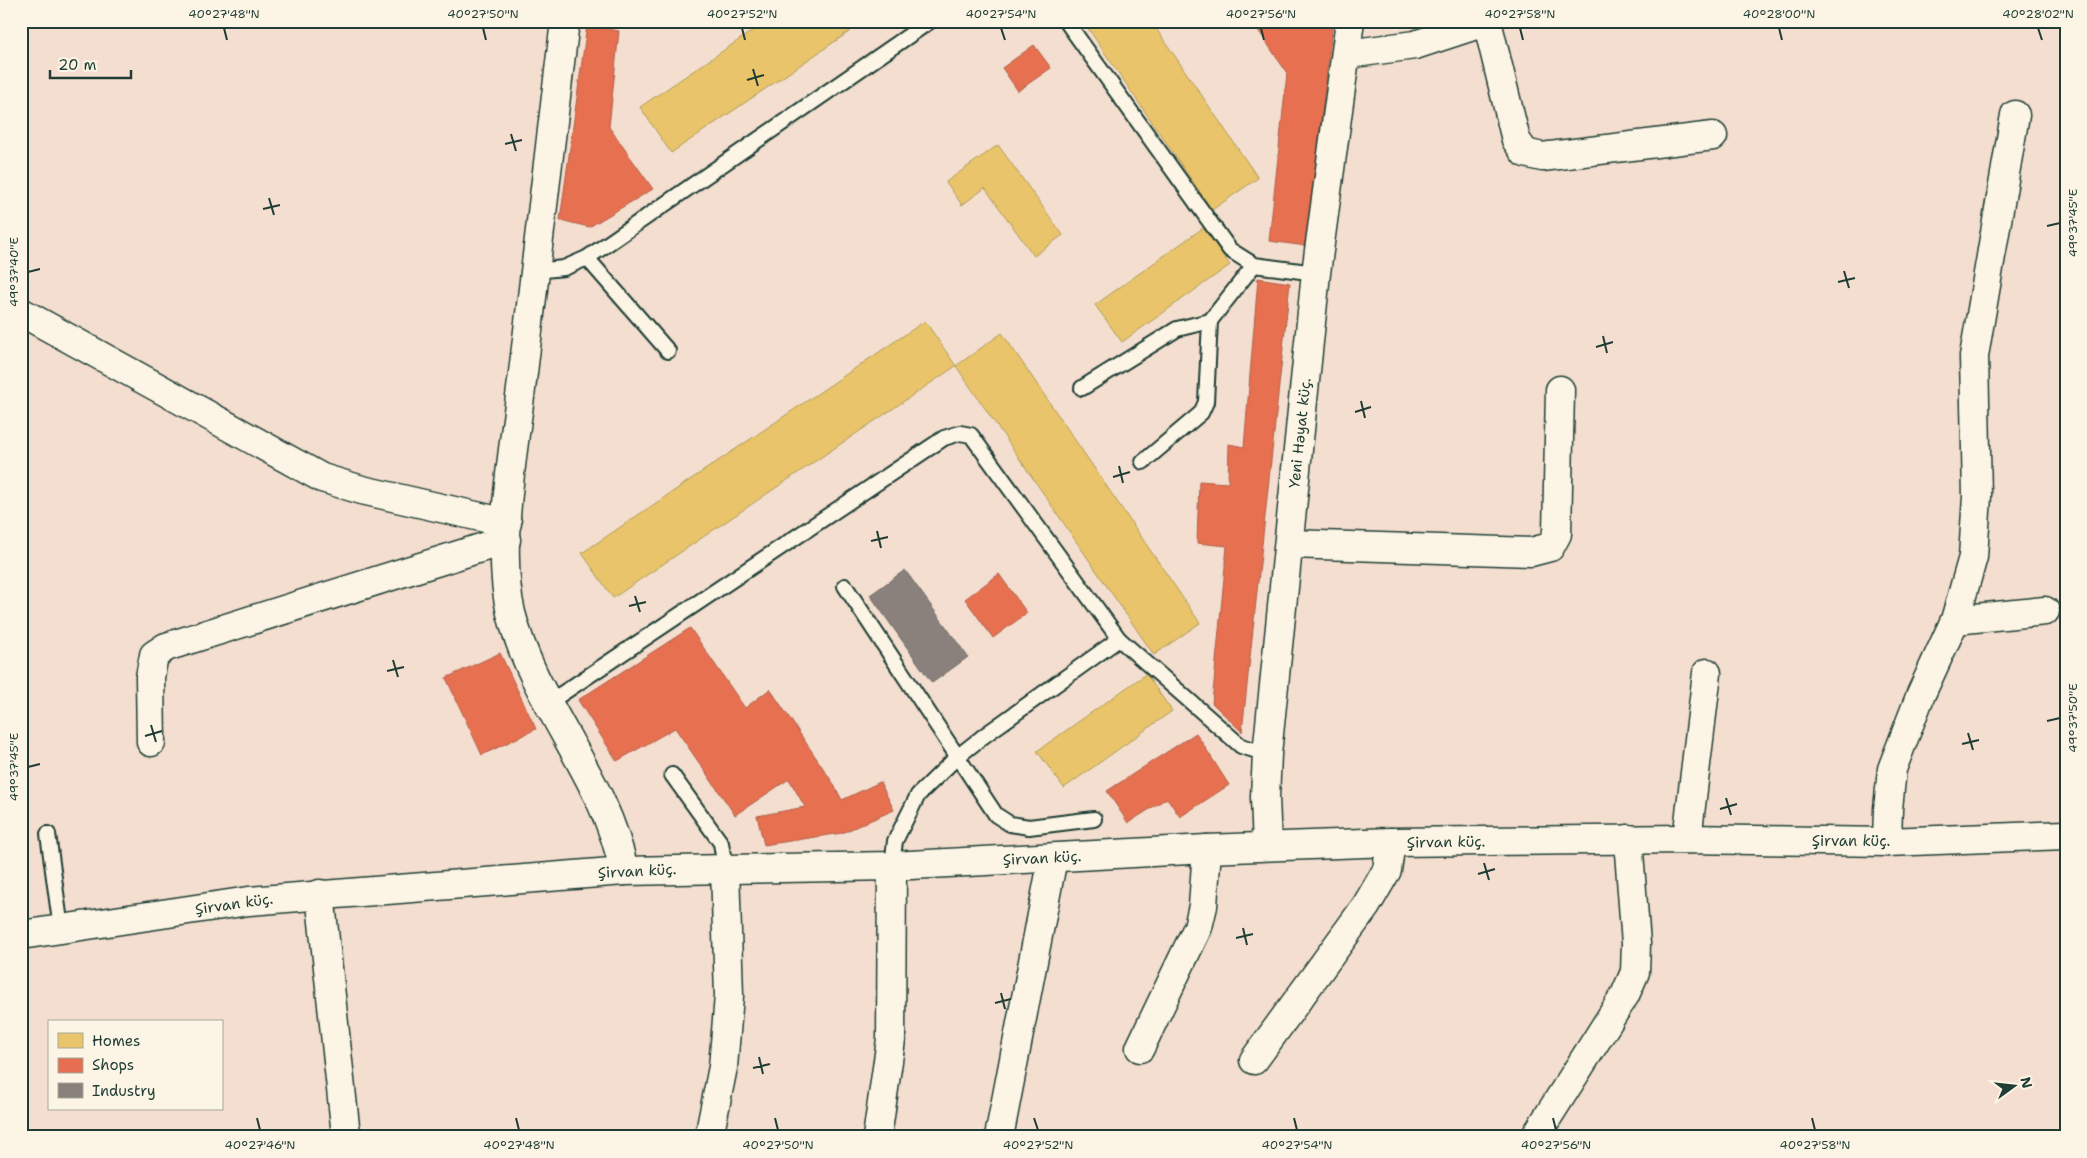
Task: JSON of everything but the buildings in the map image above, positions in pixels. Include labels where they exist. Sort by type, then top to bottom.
[{"type":"street","points":[[565,21],[507,531],[505,572],[511,613],[524,652],[548,703],[609,817],[619,843],[624,871]]},
{"type":"street","name":"Yeni Həyat küç.","points":[[1267,846],[1265,796],[1267,754],[1290,544],[1316,272],[1350,21]]},
{"type":"street","points":[[1347,54],[1415,45],[1487,21],[1516,140],[1525,153],[1542,157],[1713,136]]},
{"type":"street","points":[[1887,842],[1892,768],[1921,694],[1955,620],[1973,557],[1977,496],[1974,356],[2014,115]]},
{"type":"street","points":[[21,312],[322,478],[507,531]]},
{"type":"street","points":[[1290,544],[1531,552],[1550,547],[1557,534],[1560,390]]},
{"type":"street","points":[[151,742],[150,677],[154,656],[166,648],[507,531]]},
{"type":"street","points":[[1955,620],[2045,611]]},
{"type":"street","points":[[1687,839],[1707,673]]},
{"type":"street","name":"Şirvan küç.","points":[[21,935],[249,901],[624,871],[892,866],[1267,846],[1391,842],[1687,839],[1887,842],[2066,835]]},
{"type":"street","points":[[1535,1137],[1625,995],[1635,972],[1636,944],[1628,839]]},
{"type":"street","points":[[1254,1060],[1366,906],[1387,870],[1391,842]]},
{"type":"street","points":[[1140,1048],[1198,927],[1203,906],[1207,849]]},
{"type":"street","points":[[999,1137],[1053,858]]},
{"type":"street","points":[[877,1137],[891,1040],[892,866]]},
{"type":"street","points":[[709,1137],[723,1067],[729,996],[725,868]]},
{"type":"street","points":[[320,894],[346,1135]]},
{"type":"lane","points":[[536,271],[564,268],[587,258],[930,21]]},
{"type":"lane","points":[[1066,21],[1230,250],[1254,265],[1316,272]]},
{"type":"lane","points":[[587,258],[668,351]]},
{"type":"lane","points":[[1143,462],[1201,413],[1206,402],[1210,321],[1254,265]]},
{"type":"lane","points":[[1082,388],[1177,329],[1210,321]]},
{"type":"lane","points":[[548,703],[944,438],[960,433],[971,435],[1119,639],[1241,746],[1267,754]]},
{"type":"lane","points":[[845,586],[996,815],[1010,824],[1029,827],[1094,819]]},
{"type":"lane","points":[[892,866],[895,841],[918,795],[957,757],[1119,639]]},
{"type":"lane","points":[[672,776],[717,837],[725,868]]},
{"type":"lane","points":[[48,834],[61,929]]}]
